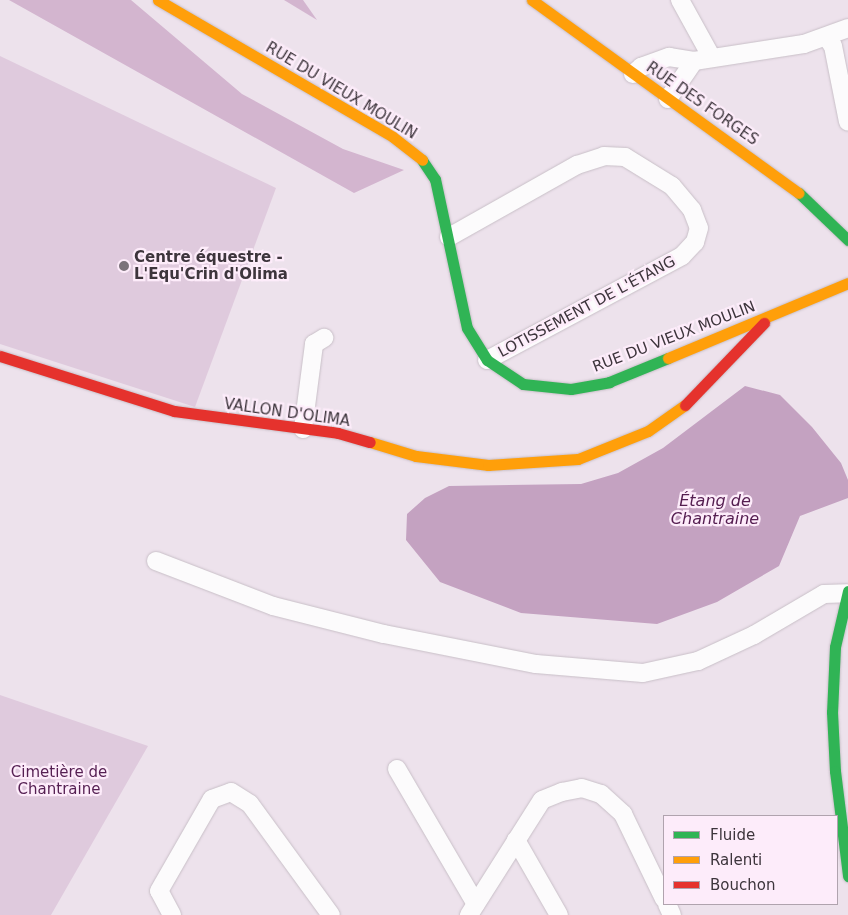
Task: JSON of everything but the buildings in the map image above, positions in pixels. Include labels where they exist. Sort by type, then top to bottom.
[{"type":"street","name":"RUE DU VIEUX MOULIN","points":[[158,0],[393,137],[422,158],[435,179],[449,237],[467,328],[487,360],[523,384],[571,389],[609,382],[771,316]]},
{"type":"street","name":"RUE DES FORGES","points":[[532,0],[793,188],[848,240]]},
{"type":"street","points":[[680,0],[712,58]]},
{"type":"street","points":[[633,74],[641,67],[669,57],[694,61],[826,37],[848,28]]},
{"type":"street","points":[[826,37],[833,46],[848,122]]},
{"type":"street","points":[[668,99],[694,61]]},
{"type":"street","name":"LOTISSEMENT DE L'ÉTANG","points":[[449,237],[577,165],[604,156],[625,157],[672,186],[692,210],[700,228],[695,242],[682,256],[487,360]]},
{"type":"street","name":"VALLON D'OLIMA","points":[[0,356],[174,411],[338,433],[416,456],[488,466],[578,459],[648,431],[684,406],[771,316],[848,283]]},
{"type":"street","points":[[303,429],[314,344],[324,338]]},
{"type":"street","points":[[156,561],[273,606],[384,634],[536,664],[643,673],[698,661],[754,635],[824,594],[848,592],[835,647],[832,712],[835,772],[848,876]]},
{"type":"street","points":[[397,769],[472,909],[542,800],[562,792],[582,788],[601,794],[623,814],[663,897]]},
{"type":"street","points":[[172,915],[159,891],[212,799],[230,792],[250,804],[331,915]]},
{"type":"street","points":[[516,840],[559,915]]},
{"type":"green space","name":"Centre équestre - L'Equ'Crin d'Olima","points":[[0,56],[276,188],[195,407],[0,344]]},
{"type":"green space","name":"Cimetière de Chantraine","points":[[0,695],[148,746],[51,915],[0,915]]},
{"type":"shaded area","points":[[9,0],[131,0],[242,94],[343,149],[404,170],[354,193]]},
{"type":"shaded area","points":[[284,0],[303,0],[317,20]]},
{"type":"water","name":"Étang de Chantraine","points":[[745,386],[780,395],[812,427],[841,463],[848,480],[848,498],[800,516],[779,566],[717,602],[657,624],[521,613],[440,582],[406,540],[407,514],[425,498],[449,486],[581,484],[618,473],[663,448]]},
{"type":"traffic: fast","points":[[422,160],[435,179],[467,328],[487,360],[523,384],[571,389],[609,382],[668,358]]},
{"type":"traffic: fast","points":[[799,193],[848,240]]},
{"type":"traffic: fast","points":[[848,591],[835,647],[832,712],[835,771],[848,876]]},
{"type":"traffic: slow","points":[[158,0],[393,137],[422,160]]},
{"type":"traffic: slow","points":[[532,0],[799,193]]},
{"type":"traffic: slow","points":[[668,358],[848,283]]},
{"type":"traffic: slow","points":[[370,442],[416,456],[488,465],[578,459],[648,431],[685,405]]},
{"type":"traffic: jam","points":[[685,405],[764,323]]},
{"type":"traffic: jam","points":[[0,356],[174,411],[338,433],[370,442]]},
{"type":"place","name":"Centre équestre - L'Equ'Crin d'Olima","points":[[124,266]]}]
